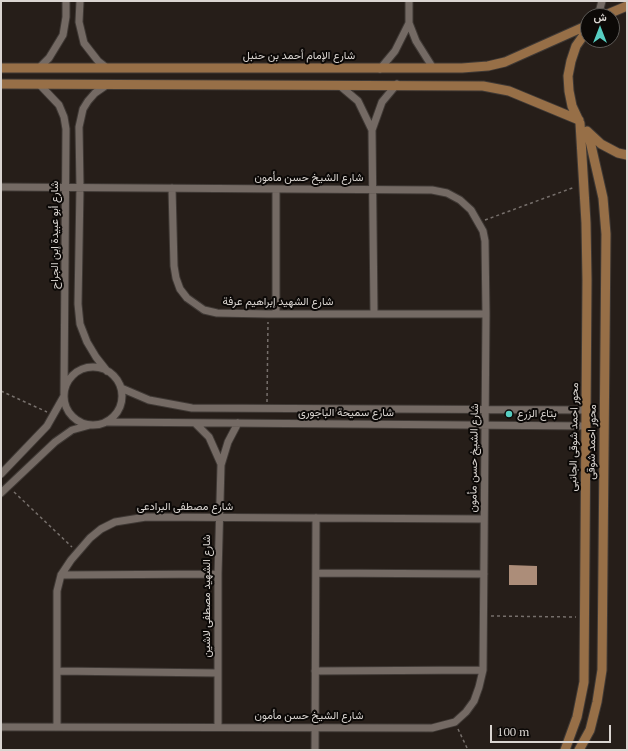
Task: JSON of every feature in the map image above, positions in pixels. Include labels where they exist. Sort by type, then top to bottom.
[{"type":"street","points":[[39,68],[53,53],[63,35],[66,18],[66,1]]},
{"type":"street","points":[[80,1],[79,22],[84,43],[98,61],[107,68]]},
{"type":"street","points":[[409,1],[409,23],[416,41],[433,68]]},
{"type":"street","points":[[380,69],[392,55],[409,23]]},
{"type":"street","name":"شارع الإمام أحمد بن حنبل","points":[[1,68],[380,69],[488,66],[505,62],[580,29]]},
{"type":"street","points":[[580,41],[576,46],[568,76],[572,106],[588,132],[602,144],[618,153],[627,155]]},
{"type":"street","points":[[328,68],[328,84]]},
{"type":"street","points":[[1,84],[397,84],[483,86],[496,87],[580,121]]},
{"type":"street","name":"شارع أبو عبيدة إبن الجراح","points":[[107,371],[96,357],[88,342],[80,324],[78,312],[80,187],[79,127],[88,101],[95,93],[109,84]]},
{"type":"street","points":[[374,314],[372,130],[382,102],[397,84]]},
{"type":"street","name":"شارع أبو عبيدة إبن الجراح","points":[[1,474],[36,440],[54,415],[64,395],[66,129],[64,117],[59,105],[40,85]]},
{"type":"street","points":[[339,85],[358,101],[372,130]]},
{"type":"street","name":"محور احمد شوقى الجانبى","points":[[566,750],[577,717],[584,682],[587,251],[580,121]]},
{"type":"street","name":"محور احمد شوقى","points":[[579,750],[590,730],[597,702],[602,670],[606,234],[603,198],[588,132]]},
{"type":"street","name":"شارع الشيخ حسن مأمون","points":[[1,187],[373,189],[432,190],[447,193],[460,200],[471,210],[480,222],[485,241],[486,314],[483,670],[474,701],[466,712],[455,722],[432,728],[1,727]]},
{"type":"street","name":"شارع الشهيد إبراهيم عرفة","points":[[172,188],[174,266],[180,289],[187,298],[204,310],[217,313],[272,314],[486,314]]},
{"type":"street","points":[[272,314],[276,189]]},
{"type":"street","points":[[1,493],[55,442],[72,430],[107,422],[115,416],[120,408],[122,398],[121,388],[114,375],[96,367],[85,368],[80,371],[68,383],[64,395],[66,407],[72,415],[80,422],[90,425]]},
{"type":"street","name":"شارع سميحة الباجورى","points":[[121,388],[148,400],[177,406],[585,410]]},
{"type":"street","name":"شارع سميحة الباجورى","points":[[107,422],[585,426]]},
{"type":"street","name":"شارع الشهيد مصطفى لاشين","points":[[195,423],[211,440],[221,464]]},
{"type":"street","name":"شارع الشهيد مصطفى لاشين","points":[[218,727],[218,574],[221,464],[228,442],[238,423]]},
{"type":"street","name":"شارع مصطفى البرادعى","points":[[57,726],[56,591],[61,575],[78,551],[101,529],[115,522],[131,518],[219,517],[484,519]]},
{"type":"street","points":[[315,750],[316,518]]},
{"type":"street","points":[[316,573],[484,574]]},
{"type":"street","points":[[61,575],[218,574]]},
{"type":"street","points":[[315,672],[483,670]]},
{"type":"street","points":[[57,671],[218,673]]},
{"type":"path","points":[[480,222],[583,184]]},
{"type":"path","points":[[267,408],[272,314]]},
{"type":"path","points":[[1,391],[54,415]]},
{"type":"path","points":[[8,487],[78,551]]},
{"type":"path","points":[[484,616],[584,617]]},
{"type":"path","points":[[455,722],[468,750]]},
{"type":"building","points":[[509,565],[537,566],[537,585],[509,585]]},
{"type":"place","name":"بتاع الزرع","points":[[509,414]]}]
